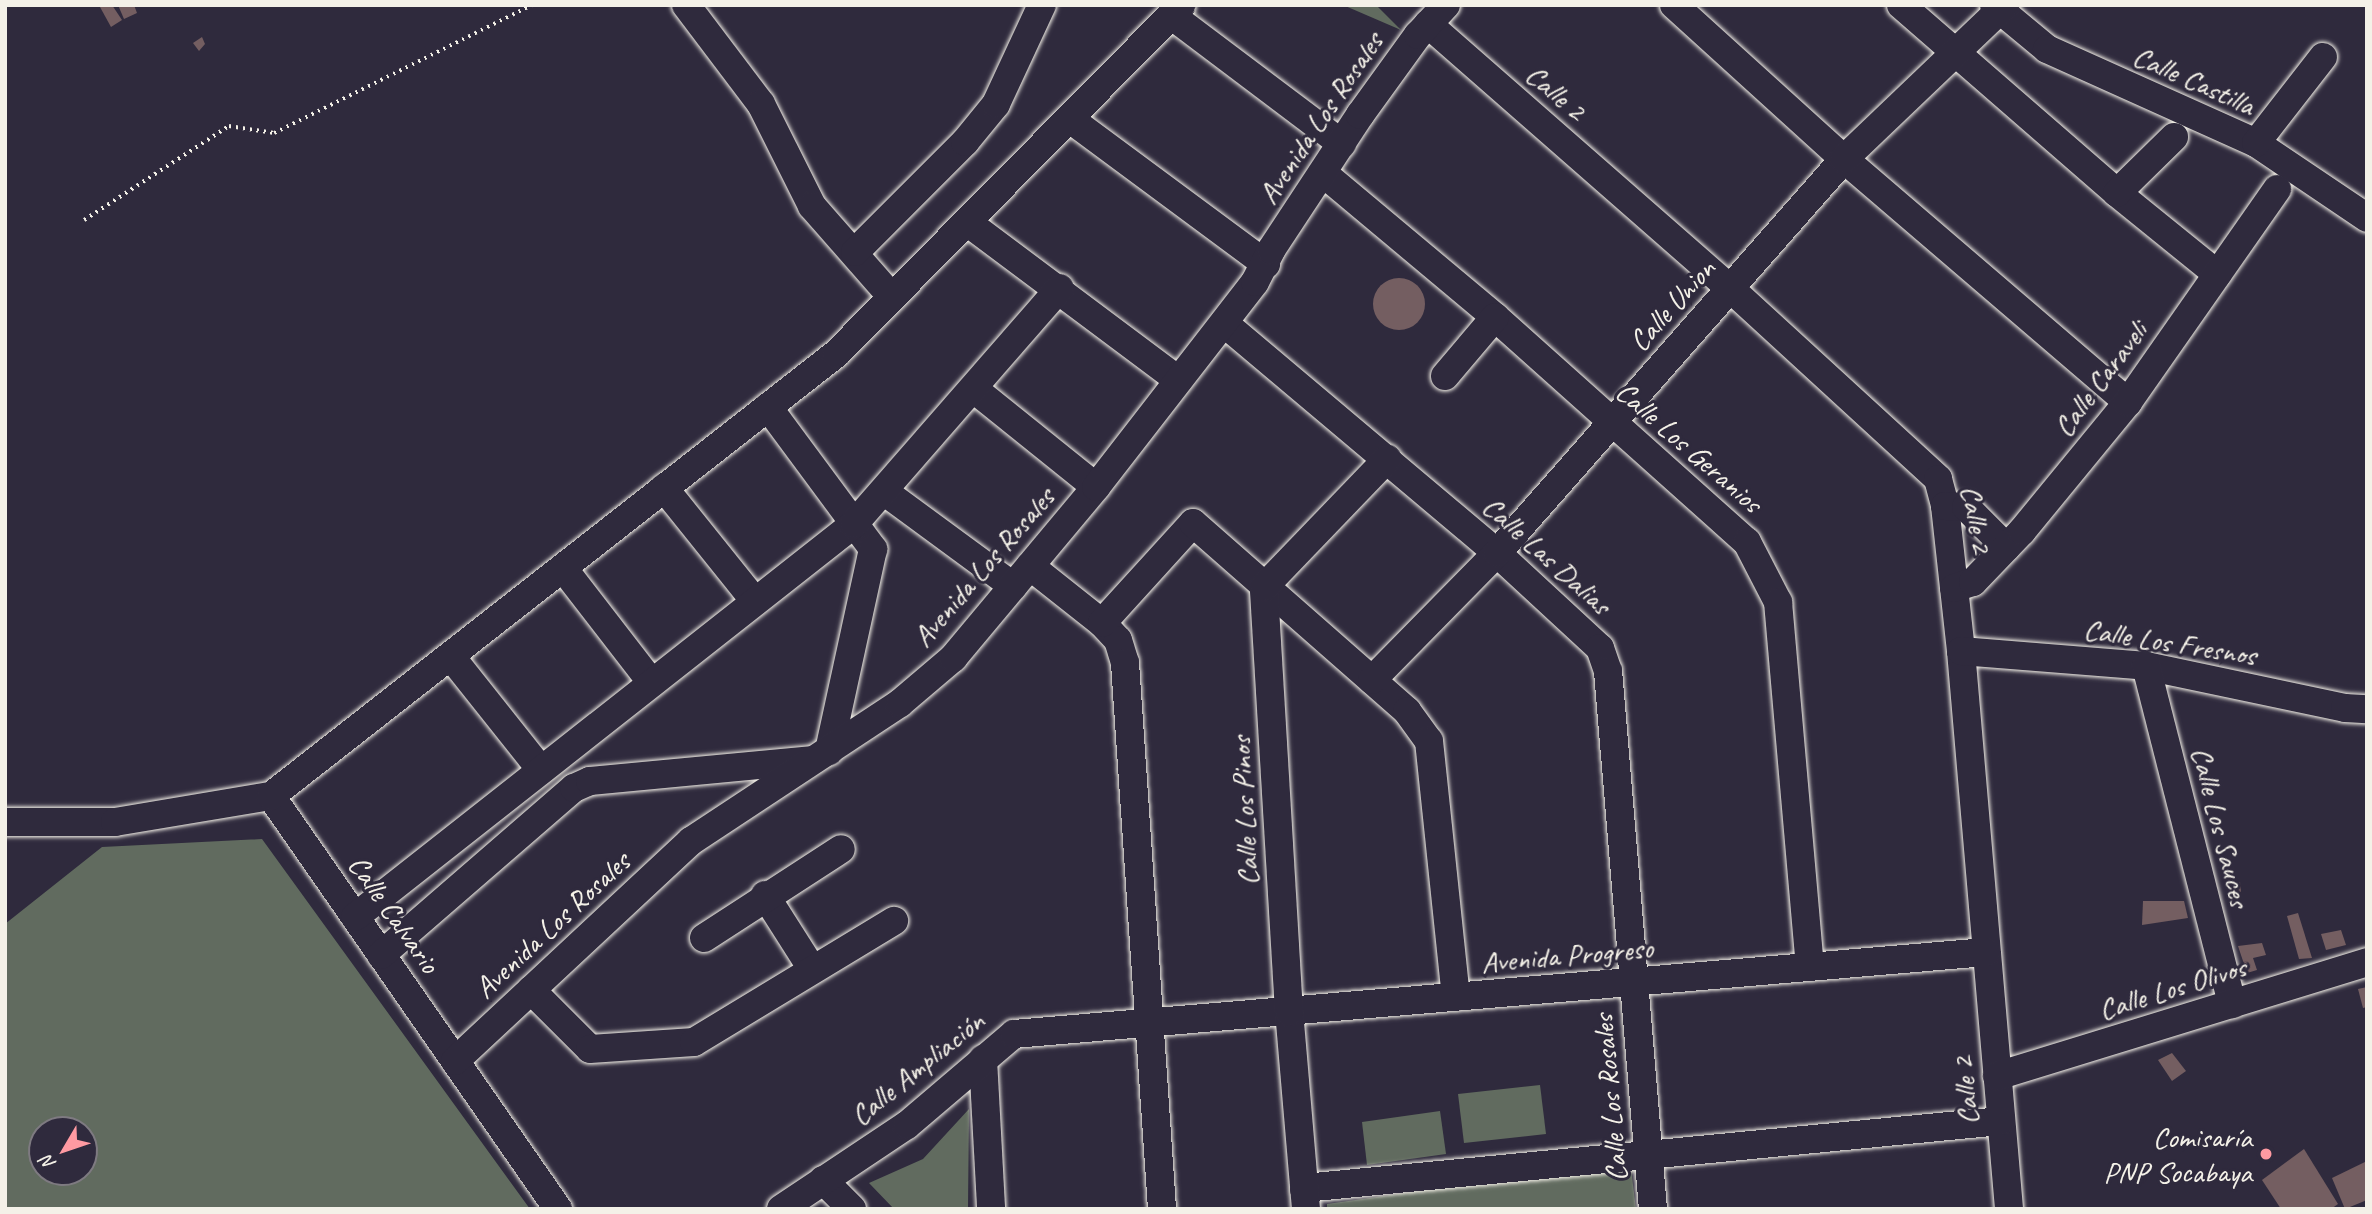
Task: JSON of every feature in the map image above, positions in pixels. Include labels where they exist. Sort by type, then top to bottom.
[{"type":"street","points":[[686,5],[761,104],[812,206],[892,296]]},
{"type":"street","points":[[855,252],[965,142],[996,104],[1042,5]]},
{"type":"street","points":[[1674,5],[1844,159],[2128,402]]},
{"type":"street","points":[[1901,5],[2117,193],[2217,274]]},
{"type":"street","name":"Calle Union","points":[[1372,680],[1496,553],[1844,159],[2000,7]]},
{"type":"street","name":"Calle Castilla","points":[[2000,7],[2019,29],[2068,60],[2256,143],[2367,218]]},
{"type":"street","points":[[5,822],[115,822],[271,796],[452,658],[836,354],[1176,10],[1342,144]]},
{"type":"street","name":"Avenida Los Rosales","points":[[455,1061],[691,841],[900,703],[953,658],[1096,487],[1224,323],[1266,264],[1271,250],[1342,144],[1437,15]]},
{"type":"street","name":"Calle 2","points":[[1437,15],[1938,479],[1945,506],[1961,651],[2008,1209]]},
{"type":"street","points":[[2256,143],[2323,57]]},
{"type":"street","points":[[1070,119],[1266,264]]},
{"type":"street","points":[[2117,193],[2174,137]]},
{"type":"street","name":"Calle Los Geranios","points":[[1323,173],[1495,317],[1747,542],[1778,602],[1810,967]]},
{"type":"street","name":"Calle Caraveli","points":[[1954,588],[1973,582],[2006,547],[2128,402],[2277,189]]},
{"type":"street","points":[[967,222],[1060,288],[1178,380]]},
{"type":"street","points":[[355,917],[854,524],[885,492],[1060,288]]},
{"type":"street","points":[[1445,376],[1495,317]]},
{"type":"street","name":"Calle Las Dalias","points":[[1224,323],[1496,553],[1600,648],[1608,671],[1634,982]]},
{"type":"street","points":[[974,388],[1096,487]]},
{"type":"street","points":[[381,955],[574,788],[590,780],[823,755],[873,549],[768,407]]},
{"type":"street","points":[[1264,587],[1387,459]]},
{"type":"street","points":[[664,488],[755,601]]},
{"type":"street","points":[[885,492],[1102,623],[1118,640],[1125,663],[1152,1023],[1162,1209]]},
{"type":"street","points":[[1945,506],[1966,507],[2006,547]]},
{"type":"street","points":[[1102,623],[1193,523],[1407,711],[1429,741],[1456,998]]},
{"type":"street","points":[[563,568],[652,682]]},
{"type":"street","name":"Calle Los Pinos","points":[[1264,587],[1289,1012],[1305,1198]]},
{"type":"street","name":"Calle Los Fresnos","points":[[1961,651],[2146,666],[2345,708],[2367,709]]},
{"type":"street","points":[[452,658],[541,770]]},
{"type":"street","name":"Calle Los Sauces","points":[[2146,666],[2232,1004]]},
{"type":"street","name":"Calle Calvario","points":[[271,796],[558,1209]]},
{"type":"street","points":[[704,938],[765,895],[841,849]]},
{"type":"street","points":[[765,895],[812,969]]},
{"type":"street","points":[[531,990],[577,1041],[599,1051],[694,1042],[894,921]]},
{"type":"street","name":"Avenida Progreso","points":[[1152,1023],[1986,952]]},
{"type":"street","name":"Calle Los Olivos","points":[[1997,1076],[2367,962]]},
{"type":"street","name":"Calle Los Rosales","points":[[1634,982],[1653,1209]]},
{"type":"street","name":"Calle Ampliación","points":[[781,1209],[907,1125],[1014,1034],[1152,1023]]},
{"type":"street","points":[[983,1059],[991,1209]]},
{"type":"street","points":[[1305,1198],[1648,1155],[2001,1121]]},
{"type":"street","points":[[823,1180],[852,1209]]},
{"type":"path","points":[[84,220],[229,126],[274,133],[532,5]]},
{"type":"green space","points":[[1343,5],[1376,5],[1401,30]]},
{"type":"green space","points":[[262,839],[530,1209],[5,1209],[5,924],[102,847]]},
{"type":"green space","points":[[1540,1085],[1546,1134],[1464,1143],[1458,1094]]},
{"type":"green space","points":[[969,1109],[968,1209],[894,1209],[869,1183],[923,1159]]},
{"type":"green space","points":[[1440,1111],[1446,1154],[1367,1165],[1362,1122]]},
{"type":"green space","points":[[1630,1161],[1636,1209],[1327,1209],[1327,1204]]},
{"type":"building","points":[[112,5],[122,20],[111,27],[100,7]]},
{"type":"building","points":[[118,5],[134,5],[137,13],[124,19]]},
{"type":"building","points":[[202,37],[205,44],[199,51],[193,43]]},
{"type":"building","points":[[1399,278],[1418,285],[1425,304],[1418,323],[1399,330],[1380,323],[1373,304],[1380,285]]},
{"type":"building","points":[[2229,881],[2240,882],[2241,892],[2229,892]]},
{"type":"building","points":[[2143,901],[2184,901],[2188,918],[2142,925]]},
{"type":"building","points":[[2298,913],[2312,958],[2299,959],[2287,916]]},
{"type":"building","points":[[2341,930],[2346,945],[2326,950],[2321,934]]},
{"type":"building","points":[[2262,943],[2266,955],[2253,958],[2257,970],[2247,973],[2238,946]]},
{"type":"building","points":[[2367,987],[2367,1007],[2363,1008],[2358,989]]},
{"type":"building","points":[[2172,1053],[2186,1071],[2172,1081],[2158,1060]]},
{"type":"building","points":[[2304,1149],[2338,1204],[2331,1209],[2281,1209],[2262,1180]]},
{"type":"building","points":[[2367,1161],[2367,1200],[2345,1209],[2332,1178]]},
{"type":"place","name":"Comisaría PNP Socabaya","points":[[2266,1154]]}]
